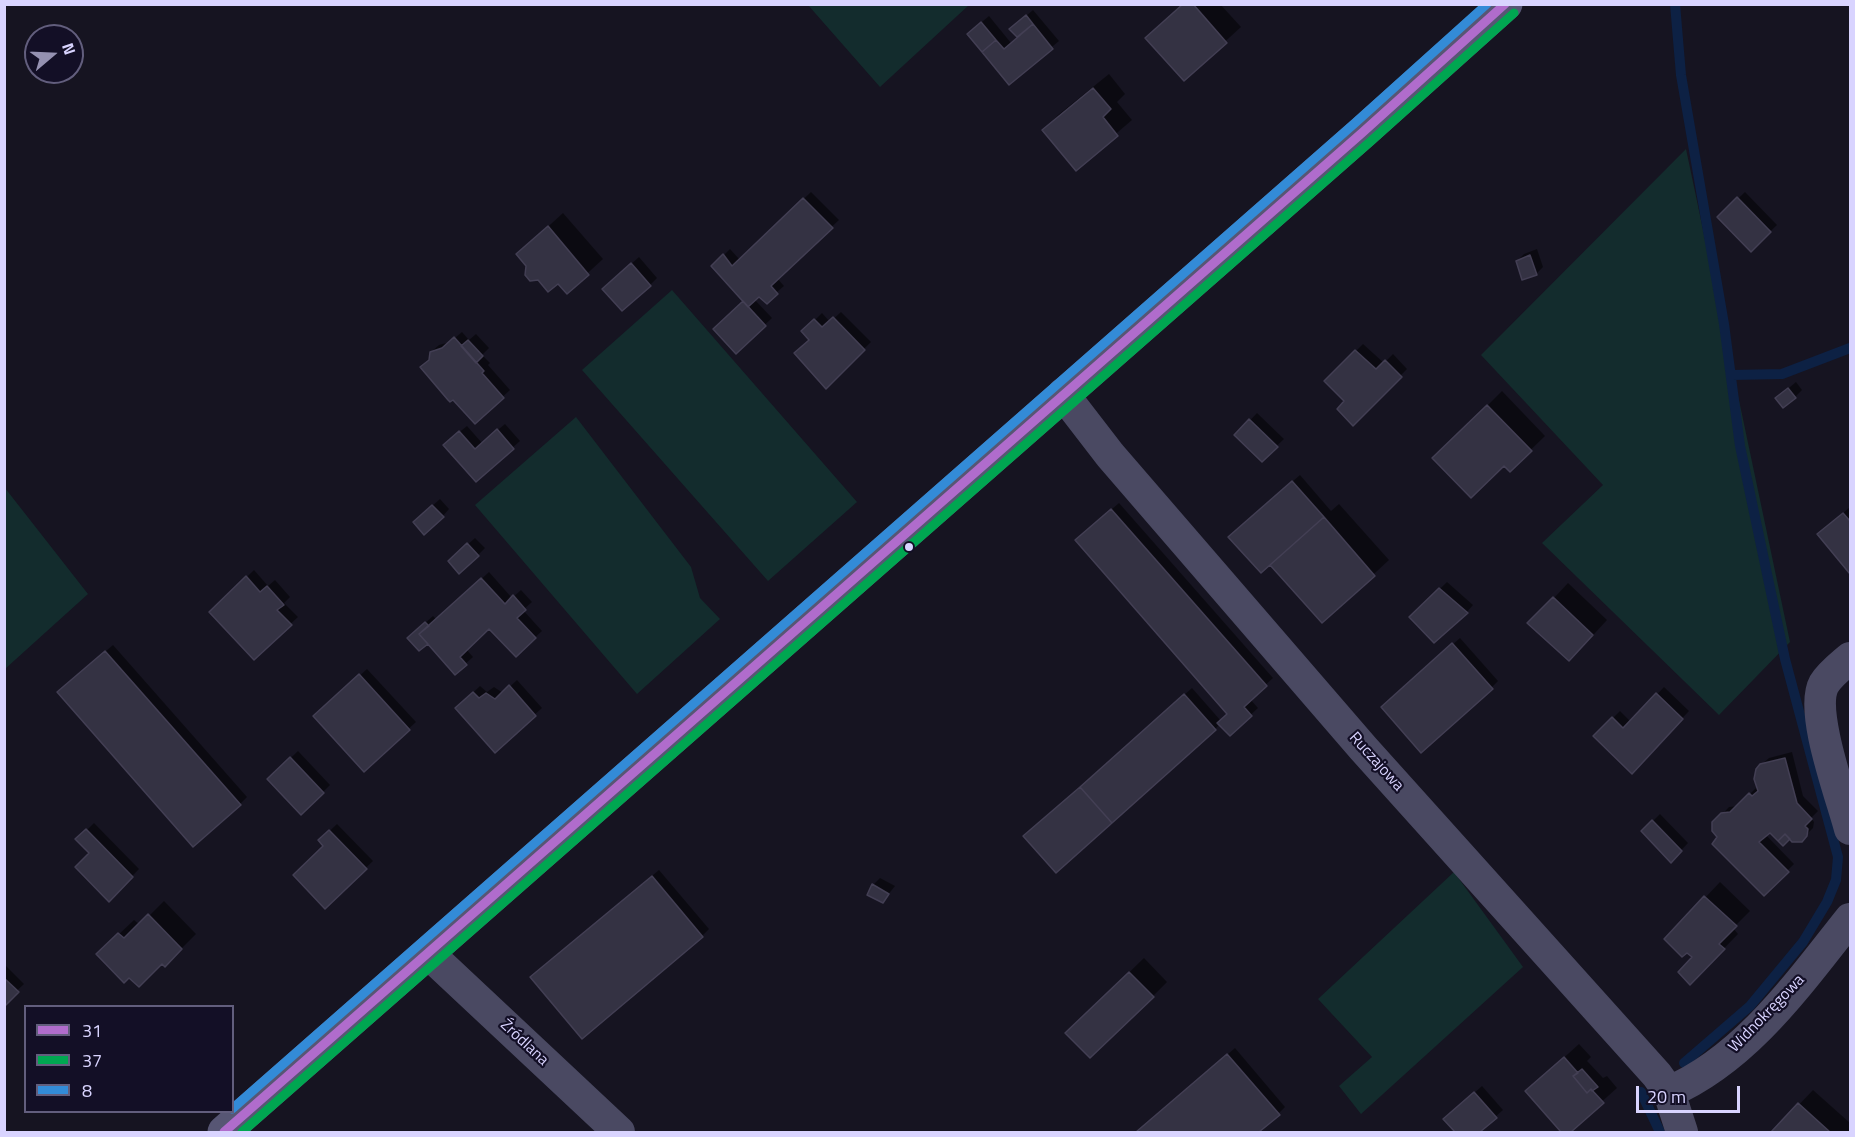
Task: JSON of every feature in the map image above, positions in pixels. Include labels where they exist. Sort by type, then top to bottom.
[{"type":"main road","points":[[224,1132],[1506,4]]},
{"type":"street","name":"Ruczajowa","points":[[1063,394],[1110,455],[1348,730],[1657,1075],[1669,1092],[1682,1132]]},
{"type":"street","points":[[1851,658],[1824,684],[1819,701],[1820,723],[1851,829]]},
{"type":"street","name":"Widnokręgowa","points":[[1669,1092],[1692,1082],[1721,1061],[1762,1024],[1851,919]]},
{"type":"street","name":"Źródlana","points":[[428,953],[620,1132]]},
{"type":"green space","points":[[808,5],[969,5],[880,87]]},
{"type":"green space","points":[[1686,149],[1790,642],[1719,715],[1542,543],[1603,485],[1481,355]]},
{"type":"green space","points":[[672,290],[857,502],[768,581],[582,370]]},
{"type":"green space","points":[[576,417],[691,567],[700,598],[720,619],[637,694],[475,505]]},
{"type":"green space","points":[[5,488],[88,594],[5,669],[4,668]]},
{"type":"green space","points":[[1454,872],[1523,967],[1361,1114],[1339,1086],[1372,1057],[1318,999]]},
{"type":"building","points":[[1183,4],[1193,4],[1227,43],[1184,81],[1145,38]]},
{"type":"building","points":[[1026,15],[1033,24],[1017,37],[1009,29]]},
{"type":"building","points":[[981,22],[996,40],[982,52],[967,34]]},
{"type":"building","points":[[1033,24],[1053,49],[1009,85],[982,52],[996,40],[1004,49]]},
{"type":"building","points":[[1093,88],[1111,109],[1103,117],[1118,136],[1076,171],[1042,130]]},
{"type":"building","points":[[1737,197],[1771,232],[1751,252],[1717,217]]},
{"type":"building","points":[[803,198],[833,228],[771,286],[778,294],[767,304],[759,297],[748,307],[711,266],[723,254],[732,266]]},
{"type":"building","points":[[548,226],[589,275],[567,294],[558,284],[548,292],[538,280],[530,281],[525,275],[526,266],[516,254]]},
{"type":"building","points":[[1530,255],[1537,275],[1522,280],[1516,261]]},
{"type":"building","points":[[631,263],[651,286],[622,311],[602,289]]},
{"type":"building","points":[[743,301],[766,326],[736,354],[713,329]]},
{"type":"building","points":[[833,317],[865,350],[826,389],[794,353],[809,340],[801,331],[814,319],[822,327]]},
{"type":"building","points":[[454,337],[504,398],[475,424],[453,400],[450,402],[448,400],[420,367],[429,360],[430,352],[442,348]]},
{"type":"building","points":[[468,340],[483,356],[476,363],[461,346]]},
{"type":"building","points":[[1355,350],[1376,369],[1385,360],[1402,377],[1353,426],[1337,409],[1344,401],[1324,381]]},
{"type":"building","points":[[1788,388],[1796,398],[1783,408],[1775,398]]},
{"type":"building","points":[[1487,405],[1532,451],[1510,472],[1504,466],[1471,498],[1432,458]]},
{"type":"building","points":[[1249,419],[1278,447],[1262,462],[1234,435]]},
{"type":"building","points":[[497,429],[514,449],[476,482],[443,445],[459,431],[475,449]]},
{"type":"building","points":[[1292,481],[1324,517],[1261,573],[1228,537]]},
{"type":"building","points":[[432,505],[444,517],[424,535],[413,522]]},
{"type":"building","points":[[1111,509],[1267,686],[1244,707],[1252,716],[1230,736],[1217,723],[1227,714],[1075,540]]},
{"type":"building","points":[[1843,513],[1850,521],[1850,574],[1817,534]]},
{"type":"building","points":[[1324,517],[1375,576],[1322,623],[1270,565]]},
{"type":"building","points":[[467,543],[479,556],[459,574],[448,561]]},
{"type":"building","points":[[246,576],[260,592],[267,586],[284,605],[277,610],[292,625],[254,660],[209,612]]},
{"type":"building","points":[[481,578],[505,604],[513,595],[526,610],[517,618],[536,638],[516,657],[489,629],[460,657],[467,665],[455,675],[419,634]]},
{"type":"building","points":[[1439,588],[1468,613],[1434,643],[1409,617]]},
{"type":"building","points":[[1553,597],[1593,635],[1569,661],[1527,623]]},
{"type":"building","points":[[425,622],[429,626],[419,634],[428,644],[419,651],[407,638]]},
{"type":"building","points":[[1452,643],[1493,689],[1421,753],[1381,707]]},
{"type":"building","points":[[105,651],[241,805],[193,847],[57,692]]},
{"type":"building","points":[[359,674],[410,730],[364,772],[313,716]]},
{"type":"building","points":[[509,685],[536,716],[495,753],[455,708],[473,692],[479,698],[486,693],[495,699]]},
{"type":"building","points":[[1656,693],[1683,719],[1632,774],[1593,736],[1612,717],[1623,728]]},
{"type":"building","points":[[1184,694],[1216,730],[1112,823],[1080,787]]},
{"type":"building","points":[[290,757],[324,793],[301,815],[267,779]]},
{"type":"building","points":[[1785,758],[1797,803],[1812,819],[1805,826],[1808,829],[1807,836],[1802,842],[1792,842],[1785,834],[1778,841],[1770,833],[1759,842],[1789,872],[1764,896],[1712,844],[1717,837],[1712,831],[1712,822],[1721,813],[1730,812],[1749,793],[1752,796],[1758,791],[1754,779],[1756,769],[1760,764]]},
{"type":"building","points":[[1080,787],[1112,823],[1056,873],[1023,836]]},
{"type":"building","points":[[1652,820],[1682,851],[1671,863],[1641,831]]},
{"type":"building","points":[[86,829],[133,877],[109,902],[75,867],[89,853],[75,839]]},
{"type":"building","points":[[329,830],[367,869],[325,909],[293,875],[323,846],[318,840]]},
{"type":"building","points":[[1785,834],[1790,839],[1783,846],[1778,841]]},
{"type":"building","points":[[652,876],[703,937],[582,1039],[530,977]]},
{"type":"building","points":[[872,884],[889,894],[883,903],[867,895]]},
{"type":"building","points":[[1704,896],[1737,926],[1719,944],[1725,949],[1690,985],[1678,972],[1692,957],[1687,953],[1682,957],[1664,939]]},
{"type":"building","points":[[148,914],[182,949],[165,967],[162,964],[139,987],[129,978],[124,983],[96,954],[118,933],[124,938]]},
{"type":"building","points":[[1129,972],[1154,997],[1090,1058],[1065,1033]]},
{"type":"building","points":[[4,978],[19,992],[6,1005],[4,1005]]},
{"type":"building","points":[[1227,1054],[1280,1115],[1259,1132],[1136,1132]]},
{"type":"building","points":[[1564,1057],[1578,1073],[1573,1076],[1587,1093],[1591,1089],[1604,1103],[1571,1132],[1561,1132],[1525,1091]]},
{"type":"building","points":[[1582,1069],[1598,1087],[1587,1093],[1573,1076]]},
{"type":"building","points":[[1474,1092],[1497,1118],[1480,1132],[1455,1132],[1443,1119]]},
{"type":"building","points":[[1798,1103],[1830,1132],[1771,1132]]},
{"type":"waterway","points":[[1675,4],[1681,75],[1724,324],[1740,446],[1785,659],[1838,857],[1836,880],[1827,902],[1803,942],[1750,1006],[1684,1063]]},
{"type":"waterway","points":[[1731,375],[1782,374],[1850,348]]},
{"type":"waterway","points":[[1641,1092],[1660,1132]]},
{"type":"transit line","name":"8","points":[[234,1107],[1355,123],[1487,4]]},
{"type":"transit line","name":"31","points":[[224,1132],[1363,132],[1505,4]]},
{"type":"transit line","name":"37","points":[[242,1132],[1514,13]]}]
